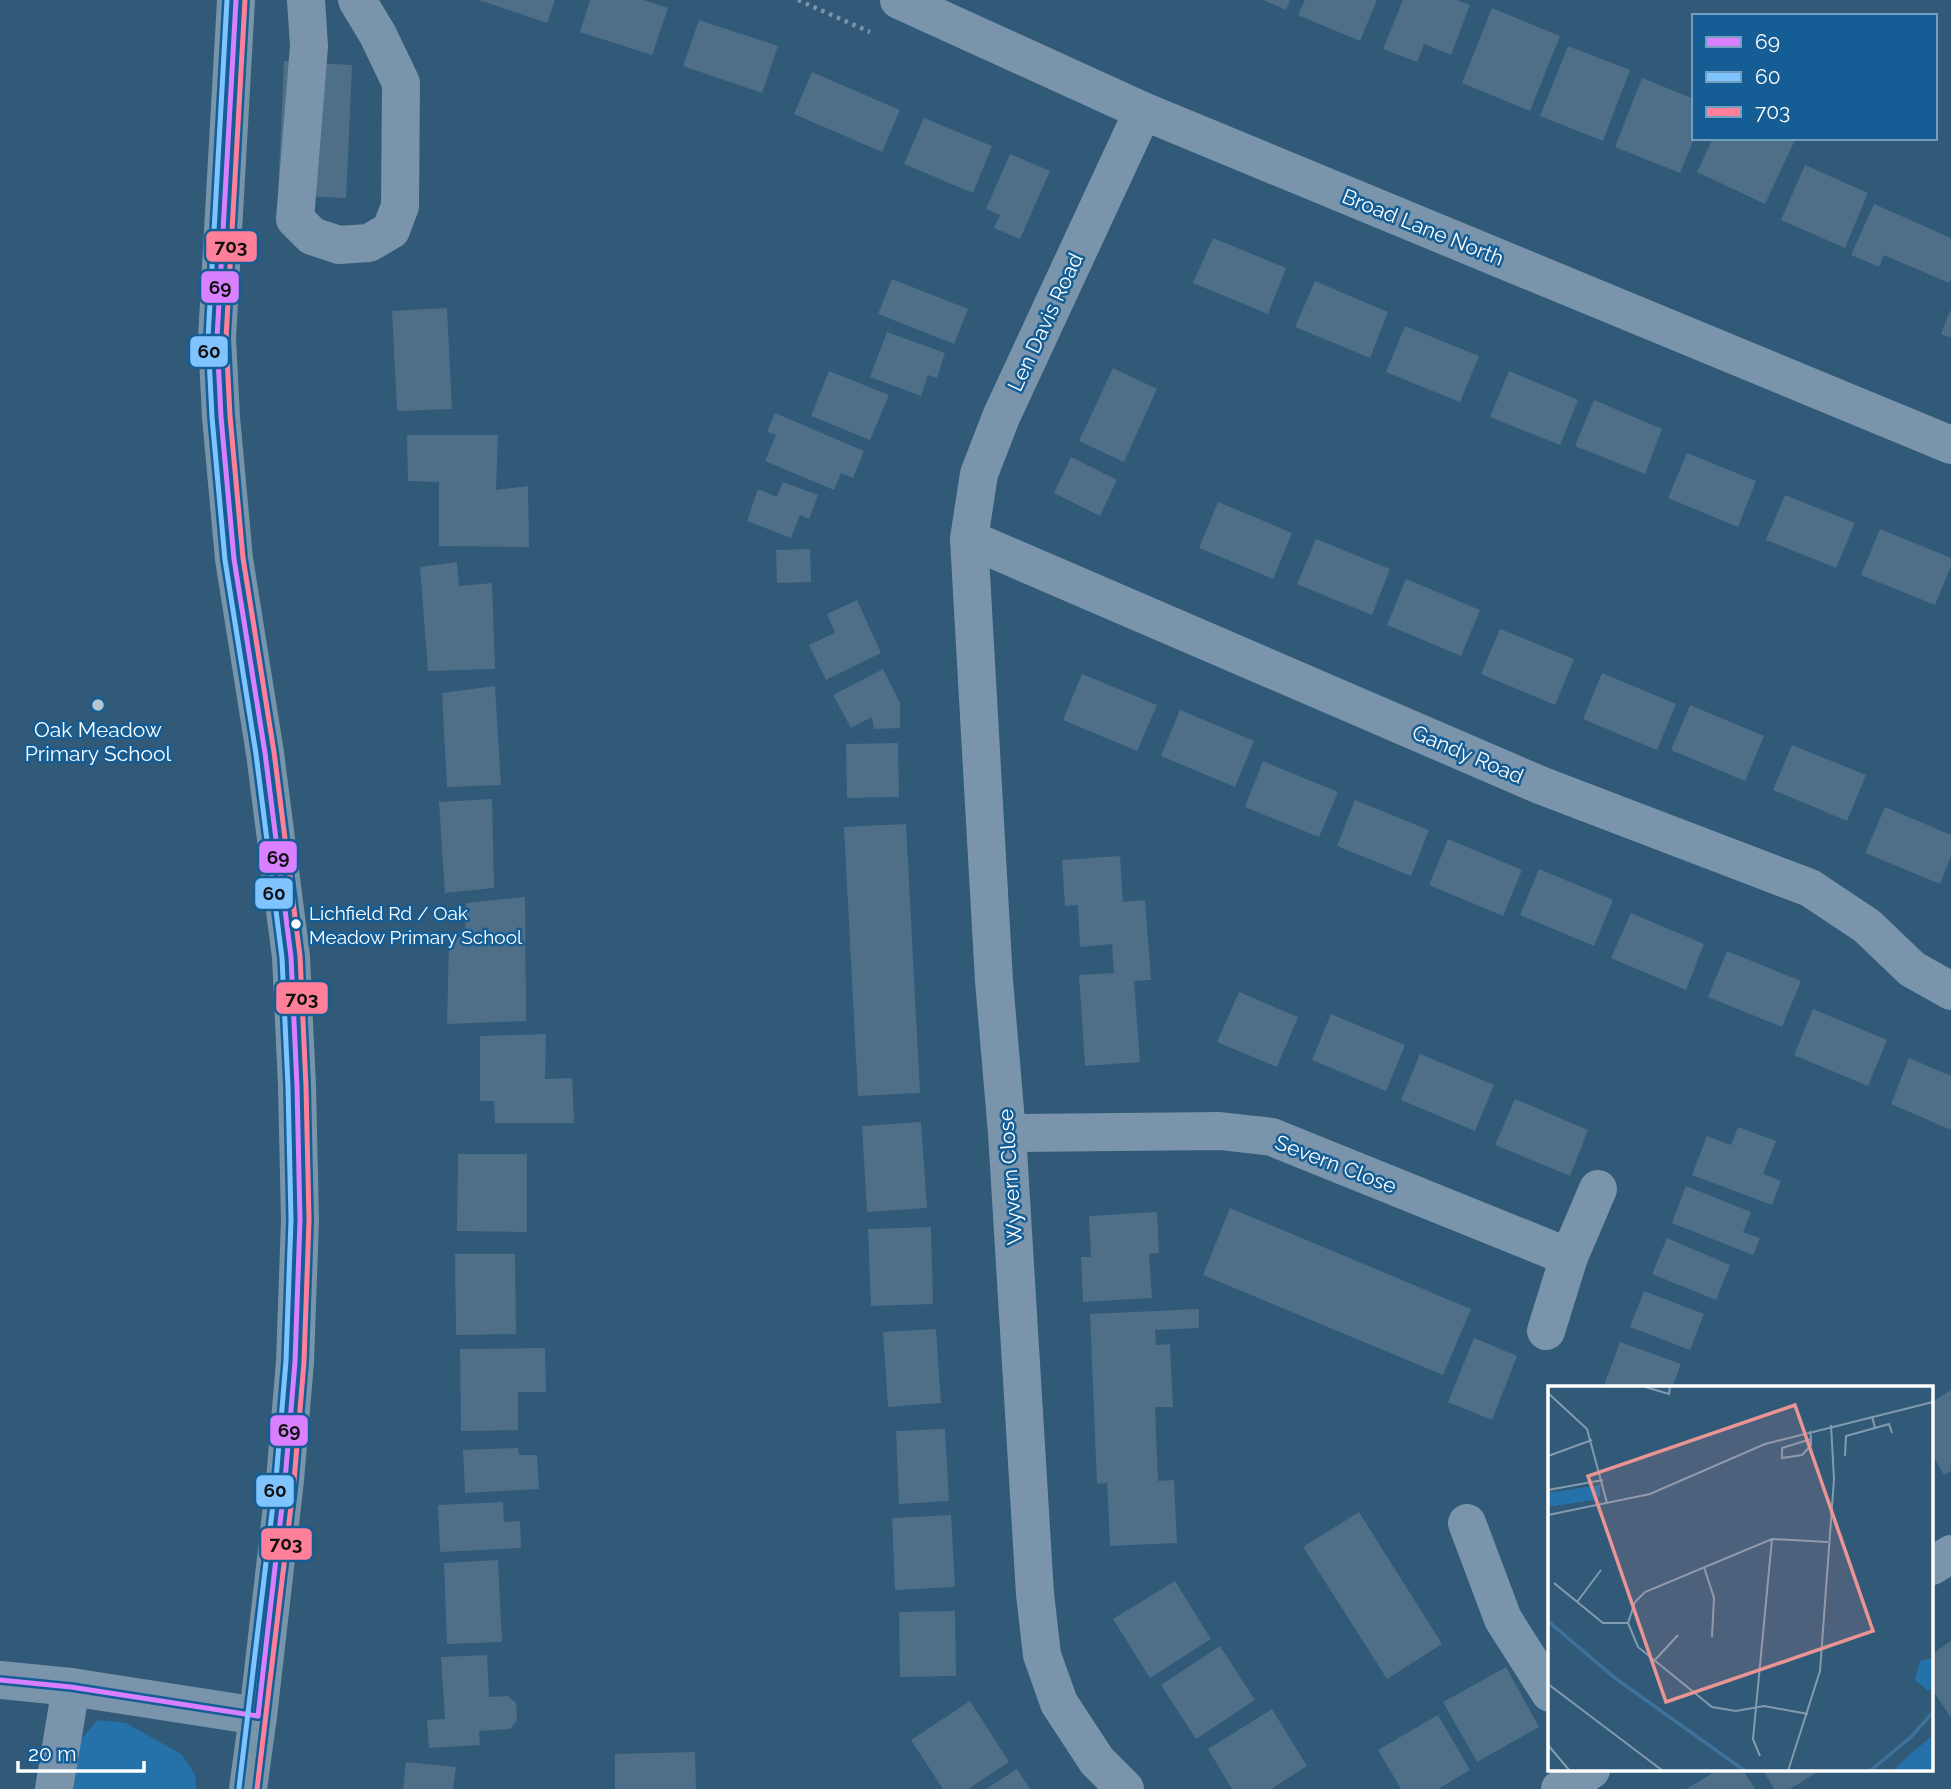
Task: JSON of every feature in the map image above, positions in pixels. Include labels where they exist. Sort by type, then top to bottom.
[{"type":"main road","points":[[236,0],[217,338],[220,404],[234,559],[265,753],[291,957],[298,1086],[300,1220],[295,1362],[285,1480],[248,1789]]},
{"type":"street","points":[[306,0],[309,46],[295,219],[312,236],[339,245],[369,243],[391,230],[400,206],[401,83],[378,35],[357,0]]},
{"type":"street","name":"Broad Lane North","points":[[898,0],[1143,111],[1951,445]]},
{"type":"street","name":"Len Davis Road","points":[[969,539],[979,474],[1001,417],[1143,111]]},
{"type":"street","name":"Gandy Road","points":[[969,539],[1540,785],[1810,888],[1867,926],[1912,969],[1951,991]]},
{"type":"street","name":"Wyvern Close","points":[[969,539],[994,981],[1007,1133],[1035,1594],[1042,1655],[1059,1703],[1097,1761],[1125,1789]]},
{"type":"street","name":"Severn Close","points":[[1007,1133],[1220,1132],[1272,1138],[1569,1257]]},
{"type":"street","points":[[1546,1331],[1569,1257],[1598,1189]]},
{"type":"street","points":[[1467,1523],[1503,1619],[1548,1690]]},
{"type":"street","points":[[1934,1565],[1951,1554]]},
{"type":"street","points":[[0,1680],[71,1687],[258,1716]]},
{"type":"street","points":[[54,1789],[71,1687]]},
{"type":"street","points":[[1560,1789],[1588,1772]]},
{"type":"shaded area","points":[[97,1720],[126,1723],[181,1754],[195,1774],[196,1789],[74,1789],[81,1740]]},
{"type":"building","points":[[479,0],[555,0],[547,23]]},
{"type":"building","points":[[590,0],[643,0],[668,8],[652,55],[580,32]]},
{"type":"building","points":[[1263,0],[1290,0],[1286,10]]},
{"type":"building","points":[[1305,0],[1377,0],[1360,41],[1298,15]]},
{"type":"building","points":[[1403,0],[1457,0],[1470,5],[1451,55],[1424,44],[1417,62],[1383,49]]},
{"type":"building","points":[[1492,8],[1560,36],[1530,111],[1462,83]]},
{"type":"building","points":[[699,20],[778,46],[762,93],[683,66]]},
{"type":"building","points":[[1568,46],[1630,70],[1603,141],[1540,116]]},
{"type":"building","points":[[284,61],[352,65],[346,198],[278,195]]},
{"type":"building","points":[[812,72],[900,110],[882,152],[794,114]]},
{"type":"building","points":[[1642,78],[1692,98],[1694,140],[1680,173],[1615,147]]},
{"type":"building","points":[[924,118],[992,146],[973,193],[904,164]]},
{"type":"building","points":[[1712,140],[1795,140],[1765,204],[1697,172]]},
{"type":"building","points":[[1010,154],[1050,171],[1020,239],[994,228],[1000,215],[986,209]]},
{"type":"building","points":[[1805,165],[1868,193],[1845,248],[1781,220]]},
{"type":"building","points":[[1874,204],[1951,238],[1949,283],[1884,255],[1879,267],[1851,255]]},
{"type":"building","points":[[1213,238],[1286,268],[1268,314],[1193,283]]},
{"type":"building","points":[[892,279],[968,309],[954,344],[878,314]]},
{"type":"building","points":[[1315,281],[1388,312],[1370,358],[1295,327]]},
{"type":"building","points":[[447,308],[452,409],[397,411],[392,311]]},
{"type":"building","points":[[1951,309],[1951,338],[1941,334]]},
{"type":"building","points":[[1405,326],[1479,356],[1460,402],[1386,372]]},
{"type":"building","points":[[887,332],[945,353],[937,378],[928,375],[921,396],[870,377]]},
{"type":"building","points":[[1113,368],[1157,389],[1124,462],[1079,441]]},
{"type":"building","points":[[829,371],[889,395],[870,440],[811,416]]},
{"type":"building","points":[[1509,371],[1578,400],[1560,445],[1490,417]]},
{"type":"building","points":[[1594,400],[1662,429],[1645,474],[1575,446]]},
{"type":"building","points":[[775,413],[864,451],[853,478],[841,473],[834,490],[765,461],[776,435],[767,432]]},
{"type":"building","points":[[407,435],[498,435],[496,490],[528,486],[529,547],[439,546],[439,482],[408,481]]},
{"type":"building","points":[[1687,453],[1756,481],[1738,527],[1668,498]]},
{"type":"building","points":[[1071,457],[1117,480],[1100,516],[1054,493]]},
{"type":"building","points":[[783,482],[818,495],[809,519],[800,515],[791,538],[747,521],[758,489],[777,497]]},
{"type":"building","points":[[1785,495],[1855,523],[1836,568],[1766,540]]},
{"type":"building","points":[[1218,502],[1292,533],[1273,579],[1199,548]]},
{"type":"building","points":[[1880,529],[1951,558],[1951,566],[1935,605],[1861,575]]},
{"type":"building","points":[[1316,539],[1390,569],[1372,615],[1297,584]]},
{"type":"building","points":[[810,549],[811,582],[777,583],[776,550]]},
{"type":"building","points":[[457,562],[459,586],[492,583],[495,669],[428,671],[420,567]]},
{"type":"building","points":[[1406,579],[1480,610],[1461,656],[1387,625]]},
{"type":"building","points":[[857,600],[881,653],[826,680],[809,645],[835,633],[827,614]]},
{"type":"building","points":[[1500,629],[1574,659],[1555,705],[1481,674]]},
{"type":"building","points":[[883,669],[900,703],[900,728],[874,729],[872,717],[851,728],[833,695]]},
{"type":"building","points":[[1602,673],[1676,704],[1657,750],[1583,719]]},
{"type":"building","points":[[1082,674],[1157,705],[1137,751],[1063,720]]},
{"type":"building","points":[[495,686],[501,785],[447,787],[442,693]]},
{"type":"building","points":[[1690,705],[1764,736],[1745,781],[1671,750]]},
{"type":"building","points":[[1180,710],[1254,741],[1235,787],[1161,756]]},
{"type":"building","points":[[898,743],[899,797],[847,798],[846,744]]},
{"type":"building","points":[[1792,745],[1866,775],[1847,821],[1773,790]]},
{"type":"building","points":[[1263,761],[1338,792],[1319,837],[1245,807]]},
{"type":"building","points":[[492,799],[494,888],[445,893],[439,802]]},
{"type":"building","points":[[1355,800],[1429,830],[1411,876],[1337,846]]},
{"type":"building","points":[[1885,807],[1951,835],[1951,856],[1940,884],[1865,853]]},
{"type":"building","points":[[906,824],[920,1093],[858,1096],[844,827]]},
{"type":"building","points":[[1448,839],[1522,870],[1503,916],[1429,885]]},
{"type":"building","points":[[1120,856],[1123,902],[1145,900],[1151,980],[1134,981],[1140,1062],[1085,1066],[1079,975],[1114,973],[1112,944],[1080,947],[1078,905],[1065,906],[1062,860]]},
{"type":"building","points":[[1539,869],[1613,900],[1594,946],[1520,915]]},
{"type":"building","points":[[525,897],[526,1021],[447,1024],[449,938],[465,937],[466,903]]},
{"type":"building","points":[[1631,913],[1704,944],[1686,990],[1611,958]]},
{"type":"building","points":[[1727,951],[1801,981],[1782,1027],[1708,997]]},
{"type":"building","points":[[1239,992],[1298,1017],[1277,1067],[1217,1042]]},
{"type":"building","points":[[1813,1009],[1887,1040],[1868,1086],[1794,1055]]},
{"type":"building","points":[[1331,1014],[1405,1045],[1386,1091],[1312,1060]]},
{"type":"building","points":[[546,1034],[545,1079],[572,1078],[574,1123],[495,1123],[494,1101],[480,1101],[480,1036]]},
{"type":"building","points":[[1420,1054],[1494,1085],[1475,1131],[1401,1100]]},
{"type":"building","points":[[1909,1058],[1951,1076],[1951,1130],[1891,1104]]},
{"type":"building","points":[[1515,1099],[1588,1130],[1570,1176],[1495,1145]]},
{"type":"building","points":[[921,1122],[927,1208],[867,1212],[862,1126]]},
{"type":"building","points":[[1738,1127],[1776,1141],[1763,1174],[1781,1181],[1772,1205],[1692,1175],[1707,1136],[1731,1145]]},
{"type":"building","points":[[458,1154],[527,1154],[527,1232],[457,1231]]},
{"type":"building","points":[[1686,1186],[1751,1212],[1743,1232],[1760,1238],[1753,1255],[1672,1223]]},
{"type":"building","points":[[1230,1208],[1471,1309],[1443,1375],[1203,1275]]},
{"type":"building","points":[[1157,1212],[1159,1253],[1149,1254],[1152,1298],[1083,1302],[1081,1257],[1091,1257],[1089,1216]]},
{"type":"building","points":[[931,1227],[933,1304],[871,1306],[868,1229]]},
{"type":"building","points":[[1667,1238],[1730,1265],[1716,1300],[1652,1274]]},
{"type":"building","points":[[455,1254],[515,1254],[516,1334],[456,1335]]},
{"type":"building","points":[[1644,1291],[1704,1314],[1690,1350],[1630,1327]]},
{"type":"building","points":[[1199,1309],[1199,1328],[1155,1330],[1156,1345],[1170,1344],[1173,1407],[1155,1407],[1158,1481],[1174,1480],[1177,1543],[1110,1546],[1107,1483],[1097,1484],[1090,1314]]},
{"type":"building","points":[[936,1329],[941,1403],[888,1407],[883,1332]]},
{"type":"building","points":[[1474,1338],[1517,1356],[1492,1420],[1448,1402]]},
{"type":"building","points":[[1620,1342],[1681,1364],[1673,1386],[1604,1386]]},
{"type":"building","points":[[545,1348],[546,1392],[518,1392],[518,1430],[461,1431],[460,1349]]},
{"type":"building","points":[[1951,1390],[1951,1471],[1944,1475],[1934,1458],[1934,1401]]},
{"type":"building","points":[[945,1429],[949,1501],[899,1504],[896,1431]]},
{"type":"building","points":[[518,1448],[519,1455],[537,1455],[539,1489],[465,1493],[463,1450]]},
{"type":"building","points":[[503,1502],[504,1522],[520,1521],[521,1548],[440,1552],[438,1505]]},
{"type":"building","points":[[1359,1512],[1442,1644],[1387,1679],[1303,1547]]},
{"type":"building","points":[[951,1515],[955,1587],[895,1590],[892,1518]]},
{"type":"building","points":[[498,1560],[502,1642],[447,1644],[444,1563]]},
{"type":"building","points":[[1175,1581],[1211,1639],[1150,1678],[1113,1619]]},
{"type":"building","points":[[955,1611],[956,1676],[900,1677],[899,1612]]},
{"type":"building","points":[[1951,1641],[1951,1718],[1934,1692],[1934,1653]]},
{"type":"building","points":[[1220,1646],[1255,1700],[1196,1739],[1161,1685]]},
{"type":"building","points":[[487,1655],[489,1697],[508,1696],[516,1703],[517,1720],[510,1729],[479,1731],[480,1745],[429,1748],[427,1720],[445,1719],[441,1657]]},
{"type":"building","points":[[1506,1667],[1539,1727],[1477,1762],[1443,1702]]},
{"type":"building","points":[[970,1701],[1009,1762],[968,1789],[943,1789],[911,1740]]},
{"type":"building","points":[[1272,1709],[1307,1766],[1271,1789],[1232,1789],[1208,1749]]},
{"type":"building","points":[[1438,1715],[1470,1770],[1438,1789],[1401,1789],[1378,1750]]},
{"type":"building","points":[[695,1752],[696,1789],[615,1789],[615,1754]]},
{"type":"building","points":[[406,1762],[456,1767],[453,1789],[403,1789]]},
{"type":"building","points":[[1017,1769],[1030,1789],[986,1789]]},
{"type":"building","points":[[1715,1772],[1744,1772],[1755,1789],[1686,1789]]},
{"type":"building","points":[[1764,1772],[1818,1772],[1790,1789],[1774,1789]]},
{"type":"transit line","name":"60","points":[[227,0],[208,338],[212,417],[225,560],[256,754],[282,958],[291,1220],[286,1361],[276,1479],[239,1788]]},
{"type":"transit line","name":"69","points":[[236,0],[217,338],[221,417],[234,559],[265,753],[291,957],[300,1220],[295,1362],[285,1480],[258,1716]]},
{"type":"transit line","name":"703","points":[[245,0],[226,338],[230,416],[243,558],[274,752],[300,956],[309,1220],[304,1362],[294,1481],[257,1789]]},
{"type":"transit line","name":"69","points":[[0,1680],[71,1687],[258,1716]]},
{"type":"place","name":"Oak Meadow Primary School","points":[[98,705]]},
{"type":"place","name":"Lichfield Rd / Oak Meadow Primary School","points":[[296,924]]}]
